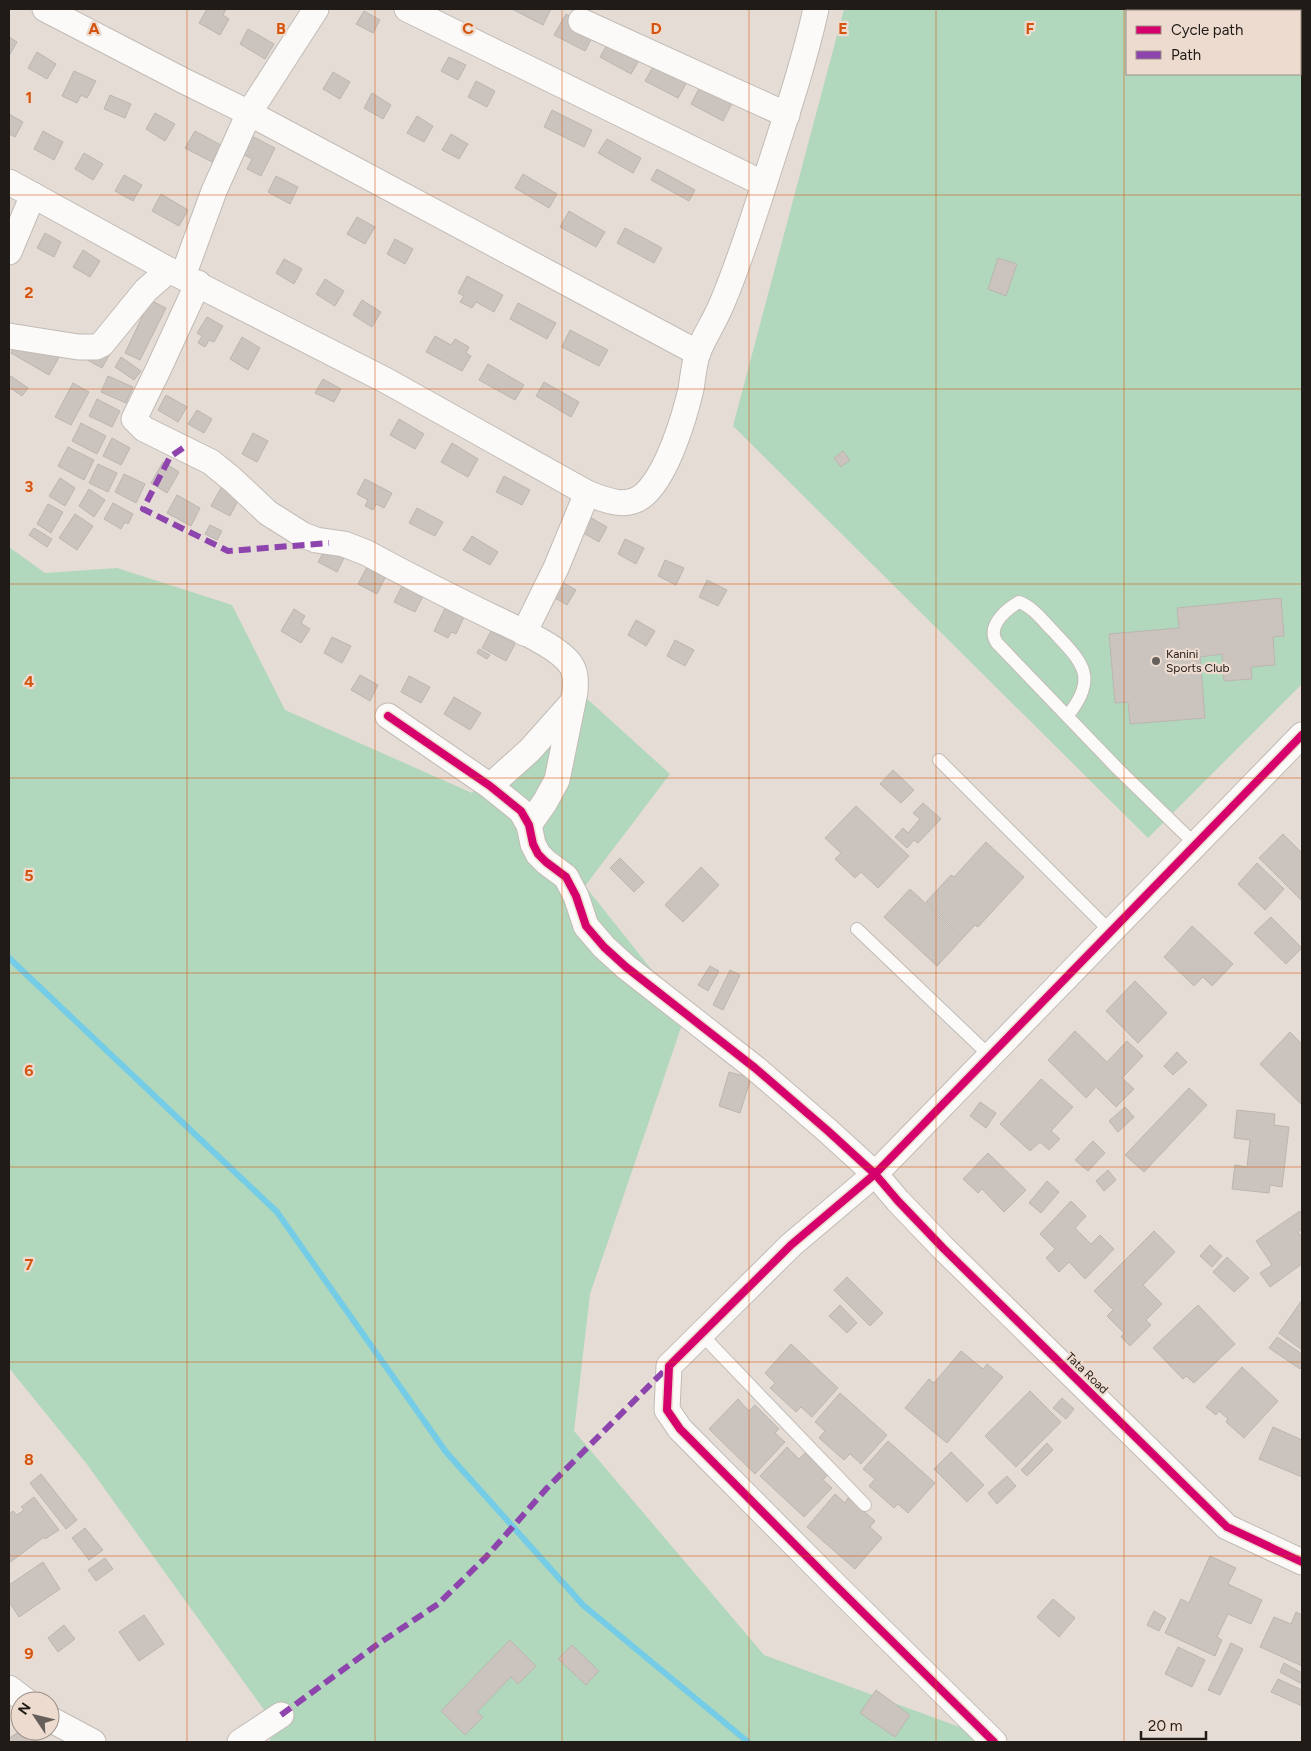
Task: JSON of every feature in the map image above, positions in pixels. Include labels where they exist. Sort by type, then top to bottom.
[{"type":"street","points":[[45,9],[184,82],[249,113],[698,353]]},
{"type":"street","points":[[316,9],[249,113],[214,191],[183,276],[158,370],[134,419],[139,426],[211,462],[268,513],[303,535],[316,540],[344,544],[355,548],[524,632],[556,651],[573,668],[576,681],[557,780],[529,825],[521,811],[490,786],[388,716]]},
{"type":"street","points":[[407,9],[764,184]]},
{"type":"street","points":[[9,182],[183,276],[387,382],[587,493],[612,503],[630,503],[646,494],[659,477],[681,426],[698,353],[719,310],[735,270],[787,115],[816,9]]},
{"type":"street","points":[[581,21],[787,115]]},
{"type":"street","points":[[9,252],[33,194]]},
{"type":"street","points":[[9,336],[78,347],[96,347],[102,344],[146,290],[183,276]]},
{"type":"street","points":[[524,632],[556,568],[587,493]]},
{"type":"street","points":[[490,786],[530,750],[573,701]]},
{"type":"street","points":[[994,1742],[833,1584],[680,1429],[667,1410],[669,1366],[791,1244],[875,1174],[1195,844],[1301,740]]},
{"type":"street","name":"Tata Road","points":[[529,825],[533,844],[538,854],[566,877],[576,896],[586,926],[604,947],[626,967],[769,1080],[875,1174],[943,1248],[1227,1527],[1302,1562]]},
{"type":"street","points":[[240,1742],[281,1715]]},
{"type":"street","points":[[60,1724],[93,1742]]},
{"type":"lane","points":[[1068,716],[1084,692],[1083,666],[1078,658],[1041,618],[1026,604],[1019,602],[1012,606],[996,624],[993,630],[994,638],[1117,768],[1195,844]]},
{"type":"lane","points":[[939,760],[1110,931]]},
{"type":"lane","points":[[857,929],[990,1056]]},
{"type":"lane","points":[[701,1334],[865,1505]]},
{"type":"green space","points":[[844,9],[1233,9],[1234,10],[1126,10],[1126,75],[1299,75],[1302,77],[1302,684],[1148,838],[733,426]]},
{"type":"green space","points":[[9,547],[45,573],[117,568],[232,605],[285,710],[472,793],[574,687],[670,774],[585,886],[686,1013],[590,1294],[574,1431],[764,1655],[1000,1742],[270,1742],[272,1721],[86,1463],[9,1368]]},
{"type":"building","points":[[207,9],[226,9],[223,15],[229,19],[220,35],[199,23]]},
{"type":"building","points":[[512,9],[551,9],[543,25]]},
{"type":"building","points":[[364,11],[380,20],[373,33],[356,24]]},
{"type":"building","points":[[566,14],[596,30],[585,51],[554,35]]},
{"type":"building","points":[[248,29],[274,44],[265,59],[240,44]]},
{"type":"building","points":[[612,36],[643,54],[631,74],[600,57]]},
{"type":"building","points":[[9,37],[17,42],[9,56]]},
{"type":"building","points":[[37,52],[56,64],[47,79],[28,68]]},
{"type":"building","points":[[449,57],[466,65],[458,80],[441,71]]},
{"type":"building","points":[[658,58],[691,75],[678,98],[645,81]]},
{"type":"building","points":[[74,71],[96,81],[87,98],[81,95],[77,103],[62,96]]},
{"type":"building","points":[[333,72],[350,82],[340,99],[323,89]]},
{"type":"building","points":[[476,81],[495,91],[487,107],[468,97]]},
{"type":"building","points":[[703,81],[735,97],[723,121],[691,104]]},
{"type":"building","points":[[372,93],[391,105],[383,119],[364,108]]},
{"type":"building","points":[[110,95],[131,104],[125,118],[104,109]]},
{"type":"building","points":[[552,110],[592,130],[584,147],[544,127]]},
{"type":"building","points":[[155,113],[175,124],[165,141],[146,129]]},
{"type":"building","points":[[9,114],[23,122],[15,137],[9,134]]},
{"type":"building","points":[[417,116],[433,126],[424,142],[407,133]]},
{"type":"building","points":[[43,131],[63,142],[54,160],[34,149]]},
{"type":"building","points":[[195,131],[221,145],[212,162],[185,148]]},
{"type":"building","points":[[246,133],[275,148],[261,176],[247,169],[252,159],[237,151]]},
{"type":"building","points":[[451,134],[468,144],[459,159],[442,150]]},
{"type":"building","points":[[607,139],[641,158],[633,173],[598,153]]},
{"type":"building","points":[[84,153],[103,164],[93,180],[75,169]]},
{"type":"building","points":[[657,169],[695,190],[689,201],[651,180]]},
{"type":"building","points":[[523,174],[557,194],[549,208],[515,188]]},
{"type":"building","points":[[124,175],[142,185],[133,201],[115,191]]},
{"type":"building","points":[[276,176],[298,187],[290,204],[268,192]]},
{"type":"building","points":[[161,194],[188,210],[179,226],[152,211]]},
{"type":"building","points":[[569,211],[605,232],[596,247],[560,227]]},
{"type":"building","points":[[357,217],[375,227],[365,244],[347,234]]},
{"type":"building","points":[[625,228],[662,248],[654,263],[617,243]]},
{"type":"building","points":[[45,233],[61,242],[54,257],[37,248]]},
{"type":"building","points":[[395,239],[413,249],[405,264],[387,254]]},
{"type":"building","points":[[83,250],[100,261],[90,277],[73,267]]},
{"type":"building","points":[[998,258],[1017,264],[1006,296],[988,289]]},
{"type":"building","points":[[284,259],[302,269],[294,284],[276,273]]},
{"type":"building","points":[[467,276],[503,295],[494,312],[476,302],[472,308],[460,302],[464,296],[458,293]]},
{"type":"building","points":[[325,279],[344,291],[335,306],[316,294]]},
{"type":"building","points":[[150,300],[166,308],[140,360],[125,353]]},
{"type":"building","points":[[362,300],[381,312],[372,327],[353,315]]},
{"type":"building","points":[[518,303],[556,323],[547,339],[510,319]]},
{"type":"building","points":[[207,317],[223,326],[214,342],[209,340],[205,347],[198,343],[202,336],[197,333]]},
{"type":"building","points":[[570,330],[608,350],[599,366],[562,347]]},
{"type":"building","points":[[24,331],[62,352],[49,375],[11,353]]},
{"type":"building","points":[[84,334],[112,350],[102,368],[73,352]]},
{"type":"building","points":[[435,336],[451,345],[455,339],[469,347],[466,353],[471,356],[462,371],[426,352]]},
{"type":"building","points":[[242,337],[260,348],[248,370],[230,359]]},
{"type":"building","points":[[121,357],[141,371],[134,380],[115,367]]},
{"type":"building","points":[[488,364],[524,385],[515,400],[479,380]]},
{"type":"building","points":[[11,376],[28,388],[22,396],[9,387]]},
{"type":"building","points":[[108,376],[133,387],[126,403],[101,392]]},
{"type":"building","points":[[323,379],[341,389],[334,402],[315,393]]},
{"type":"building","points":[[544,382],[579,402],[571,417],[536,396]]},
{"type":"building","points":[[73,383],[89,392],[71,425],[55,417]]},
{"type":"building","points":[[166,395],[187,407],[178,422],[158,410]]},
{"type":"building","points":[[97,399],[120,411],[112,427],[89,416]]},
{"type":"building","points":[[197,410],[212,419],[204,433],[188,424]]},
{"type":"building","points":[[399,419],[424,434],[415,449],[390,435]]},
{"type":"building","points":[[81,423],[106,436],[97,454],[72,441]]},
{"type":"building","points":[[253,433],[268,441],[257,462],[242,454]]},
{"type":"building","points":[[112,438],[130,448],[121,465],[103,456]]},
{"type":"building","points":[[452,443],[478,459],[468,477],[441,462]]},
{"type":"building","points":[[68,447],[94,460],[84,480],[58,466]]},
{"type":"building","points":[[843,451],[850,460],[841,467],[834,458]]},
{"type":"building","points":[[163,462],[179,472],[167,493],[151,483]]},
{"type":"building","points":[[98,464],[117,473],[108,492],[89,483]]},
{"type":"building","points":[[124,474],[145,484],[136,503],[115,492]]},
{"type":"building","points":[[504,476],[530,490],[522,505],[496,492]]},
{"type":"building","points":[[60,478],[75,488],[65,506],[49,496]]},
{"type":"building","points":[[365,479],[392,493],[384,508],[376,504],[373,510],[365,506],[368,500],[357,494]]},
{"type":"building","points":[[222,486],[240,497],[230,516],[211,506]]},
{"type":"building","points":[[89,489],[105,500],[94,517],[79,506]]},
{"type":"building","points":[[177,495],[200,508],[191,526],[167,513]]},
{"type":"building","points":[[113,503],[133,514],[128,524],[125,522],[121,529],[104,519]]},
{"type":"building","points":[[48,504],[63,512],[51,533],[37,524]]},
{"type":"building","points":[[417,508],[443,522],[435,536],[409,523]]},
{"type":"building","points":[[75,514],[93,526],[77,550],[59,538]]},
{"type":"building","points":[[588,516],[607,527],[599,542],[580,531]]},
{"type":"building","points":[[210,525],[222,531],[217,540],[205,534]]},
{"type":"building","points":[[34,528],[52,539],[47,547],[29,535]]},
{"type":"building","points":[[472,536],[498,552],[490,565],[463,550]]},
{"type":"building","points":[[625,539],[644,548],[636,564],[618,554]]},
{"type":"building","points":[[327,546],[345,556],[337,572],[318,562]]},
{"type":"building","points":[[665,560],[684,568],[676,585],[658,576]]},
{"type":"building","points":[[367,567],[386,576],[377,594],[358,584]]},
{"type":"building","points":[[557,579],[576,590],[567,605],[548,594]]},
{"type":"building","points":[[707,580],[727,590],[718,606],[699,597]]},
{"type":"building","points":[[402,586],[423,596],[415,612],[394,602]]},
{"type":"building","name":"Kanini Sports Club","points":[[1281,598],[1284,636],[1273,637],[1275,665],[1251,667],[1252,679],[1224,681],[1222,654],[1200,657],[1205,718],[1130,724],[1128,702],[1115,703],[1109,634],[1179,628],[1177,608]]},
{"type":"building","points":[[445,608],[464,617],[456,634],[451,632],[448,638],[434,631]]},
{"type":"building","points":[[294,609],[305,616],[301,623],[310,629],[301,643],[281,631]]},
{"type":"building","points":[[636,620],[655,631],[646,646],[628,635]]},
{"type":"building","points":[[491,631],[515,644],[506,661],[482,648]]},
{"type":"building","points":[[332,637],[351,646],[342,663],[324,653]]},
{"type":"building","points":[[675,640],[694,650],[685,666],[667,656]]},
{"type":"building","points":[[479,649],[490,655],[487,659],[477,653]]},
{"type":"building","points":[[360,675],[378,685],[370,701],[351,690]]},
{"type":"building","points":[[409,676],[430,687],[421,703],[401,692]]},
{"type":"building","points":[[454,697],[481,713],[470,730],[444,714]]},
{"type":"building","points":[[893,770],[914,790],[901,803],[880,784]]},
{"type":"building","points":[[923,803],[941,819],[918,843],[914,840],[907,848],[895,837],[903,828],[908,833],[920,819],[913,813]]},
{"type":"building","points":[[856,806],[909,856],[878,888],[861,872],[855,878],[835,859],[841,853],[825,838]]},
{"type":"building","points":[[1283,834],[1302,853],[1302,901],[1259,858]]},
{"type":"building","points":[[986,842],[1024,877],[978,927],[975,925],[964,937],[926,902],[951,875],[954,877]]},
{"type":"building","points":[[620,858],[644,882],[634,892],[610,868]]},
{"type":"building","points":[[1257,863],[1284,889],[1265,910],[1238,884]]},
{"type":"building","points":[[701,867],[719,885],[683,922],[665,905]]},
{"type":"building","points":[[910,889],[963,938],[937,966],[884,917]]},
{"type":"building","points":[[1271,917],[1302,948],[1286,964],[1254,933]]},
{"type":"building","points":[[1192,926],[1233,964],[1212,986],[1203,977],[1194,986],[1164,957]]},
{"type":"building","points":[[710,966],[719,971],[708,991],[698,985]]},
{"type":"building","points":[[730,970],[740,975],[723,1010],[713,1005]]},
{"type":"building","points":[[1135,981],[1167,1013],[1138,1043],[1106,1011]]},
{"type":"building","points":[[1075,1031],[1107,1062],[1127,1041],[1143,1056],[1122,1078],[1134,1089],[1116,1107],[1096,1087],[1086,1098],[1048,1060]]},
{"type":"building","points":[[1290,1032],[1302,1044],[1302,1105],[1260,1064]]},
{"type":"building","points":[[1177,1052],[1187,1062],[1173,1075],[1164,1066]]},
{"type":"building","points":[[729,1072],[751,1078],[740,1113],[719,1106]]},
{"type":"building","points":[[1041,1079],[1073,1107],[1051,1131],[1060,1139],[1049,1150],[1040,1142],[1030,1151],[1000,1124]]},
{"type":"building","points":[[1189,1088],[1207,1105],[1144,1172],[1125,1155]]},
{"type":"building","points":[[980,1102],[996,1113],[986,1128],[970,1116]]},
{"type":"building","points":[[1125,1107],[1134,1117],[1118,1132],[1109,1121]]},
{"type":"building","points":[[1237,1110],[1275,1114],[1274,1125],[1289,1127],[1282,1187],[1270,1185],[1269,1193],[1232,1189],[1235,1165],[1247,1167],[1250,1140],[1234,1138]]},
{"type":"building","points":[[1093,1141],[1105,1153],[1088,1171],[1075,1160]]},
{"type":"building","points":[[988,1153],[1026,1190],[1004,1212],[982,1189],[978,1193],[963,1179]]},
{"type":"building","points":[[1108,1170],[1116,1180],[1104,1191],[1096,1181]]},
{"type":"building","points":[[1047,1181],[1059,1192],[1041,1213],[1029,1203]]},
{"type":"building","points":[[1071,1201],[1086,1216],[1075,1228],[1091,1244],[1100,1235],[1114,1249],[1085,1279],[1069,1262],[1059,1272],[1046,1258],[1055,1249],[1040,1234]]},
{"type":"building","points":[[1300,1211],[1302,1214],[1302,1229],[1298,1232],[1302,1238],[1302,1264],[1270,1287],[1260,1273],[1272,1265],[1256,1241]]},
{"type":"building","points":[[1154,1231],[1175,1252],[1143,1285],[1162,1304],[1146,1320],[1151,1325],[1130,1346],[1121,1337],[1124,1333],[1107,1316],[1113,1310],[1094,1291]]},
{"type":"building","points":[[1210,1245],[1222,1256],[1212,1267],[1200,1256]]},
{"type":"building","points":[[1227,1257],[1249,1278],[1234,1292],[1213,1272]]},
{"type":"building","points":[[847,1277],[883,1313],[870,1326],[834,1290]]},
{"type":"building","points":[[1302,1300],[1302,1350],[1279,1333]]},
{"type":"building","points":[[840,1305],[857,1323],[847,1333],[829,1316]]},
{"type":"building","points":[[1198,1305],[1235,1344],[1194,1383],[1186,1376],[1183,1379],[1153,1348]]},
{"type":"building","points":[[1277,1337],[1302,1354],[1300,1369],[1269,1348]]},
{"type":"building","points":[[791,1344],[838,1388],[812,1417],[801,1407],[796,1412],[770,1388],[775,1383],[765,1373]]},
{"type":"building","points":[[961,1351],[983,1369],[987,1364],[1003,1377],[947,1443],[905,1408],[929,1379],[934,1383]]},
{"type":"building","points":[[1242,1367],[1278,1401],[1244,1438],[1226,1422],[1228,1419],[1219,1411],[1216,1415],[1206,1407]]},
{"type":"building","points":[[1030,1391],[1061,1422],[1016,1467],[985,1436]]},
{"type":"building","points":[[840,1393],[887,1435],[861,1464],[850,1454],[844,1460],[819,1438],[825,1431],[815,1422]]},
{"type":"building","points":[[1062,1398],[1074,1409],[1066,1419],[1053,1408]]},
{"type":"building","points":[[738,1399],[749,1411],[755,1405],[779,1429],[775,1433],[785,1442],[755,1474],[709,1429]]},
{"type":"building","points":[[1273,1427],[1302,1440],[1302,1477],[1259,1459]]},
{"type":"building","points":[[888,1441],[935,1483],[908,1513],[898,1504],[894,1508],[869,1486],[875,1479],[863,1469]]},
{"type":"building","points":[[1047,1443],[1053,1450],[1027,1476],[1021,1470]]},
{"type":"building","points":[[787,1447],[799,1459],[805,1453],[828,1474],[823,1480],[832,1488],[804,1517],[760,1476]]},
{"type":"building","points":[[951,1452],[984,1485],[967,1502],[934,1469]]},
{"type":"building","points":[[41,1474],[77,1520],[66,1529],[30,1483]]},
{"type":"building","points":[[1007,1476],[1016,1486],[997,1504],[988,1493]]},
{"type":"building","points":[[835,1494],[845,1503],[848,1498],[875,1521],[870,1527],[882,1538],[855,1569],[807,1527]]},
{"type":"building","points":[[34,1497],[59,1530],[45,1539],[44,1537],[9,1563],[9,1514],[13,1511],[17,1515],[24,1510],[21,1507]]},
{"type":"building","points":[[85,1528],[103,1550],[89,1560],[72,1538]]},
{"type":"building","points":[[1210,1556],[1236,1568],[1228,1584],[1262,1600],[1251,1624],[1228,1614],[1217,1637],[1222,1640],[1215,1656],[1165,1633],[1181,1599],[1189,1603]]},
{"type":"building","points":[[105,1558],[113,1569],[96,1581],[88,1570]]},
{"type":"building","points":[[43,1562],[60,1589],[19,1617],[9,1602],[9,1585]]},
{"type":"building","points":[[1053,1599],[1075,1618],[1059,1637],[1037,1617]]},
{"type":"building","points":[[1154,1611],[1166,1618],[1159,1631],[1147,1625]]},
{"type":"building","points":[[1296,1612],[1302,1615],[1302,1666],[1260,1647],[1274,1617],[1291,1624]]},
{"type":"building","points":[[144,1615],[164,1644],[139,1661],[119,1632]]},
{"type":"building","points":[[64,1625],[75,1639],[58,1652],[48,1638]]},
{"type":"building","points":[[510,1640],[536,1666],[518,1684],[511,1677],[477,1712],[483,1717],[465,1735],[441,1711]]},
{"type":"building","points":[[1231,1643],[1243,1649],[1220,1695],[1208,1690]]},
{"type":"building","points":[[572,1645],[599,1671],[586,1685],[558,1659]]},
{"type":"building","points":[[1178,1647],[1205,1660],[1192,1687],[1165,1674]]},
{"type":"building","points":[[1284,1663],[1302,1673],[1302,1684],[1280,1672]]},
{"type":"building","points":[[1278,1679],[1302,1690],[1302,1706],[1271,1692]]},
{"type":"building","points":[[876,1690],[910,1715],[895,1737],[860,1713]]},
{"type":"building","points":[[9,1738],[10,1741],[38,1742],[9,1742]]},
{"type":"waterway","points":[[9,958],[277,1212],[446,1452],[583,1605],[748,1742]]},
{"type":"marked path","points":[[183,448],[170,457],[143,509],[228,551],[329,543]]},
{"type":"marked path","points":[[281,1715],[378,1644],[438,1604],[486,1557],[547,1488],[669,1366]]},
{"type":"cycle path","points":[[388,716],[490,786],[521,811],[529,825],[533,844],[538,854],[566,877],[576,896],[586,926],[604,947],[626,967],[755,1068],[875,1174],[943,1248],[1227,1527],[1302,1562]]},
{"type":"cycle path","points":[[994,1742],[680,1429],[667,1410],[669,1366],[791,1245],[875,1174],[1302,735]]},
{"type":"place","name":"Kanini Sports Club","points":[[1156,661]]}]
